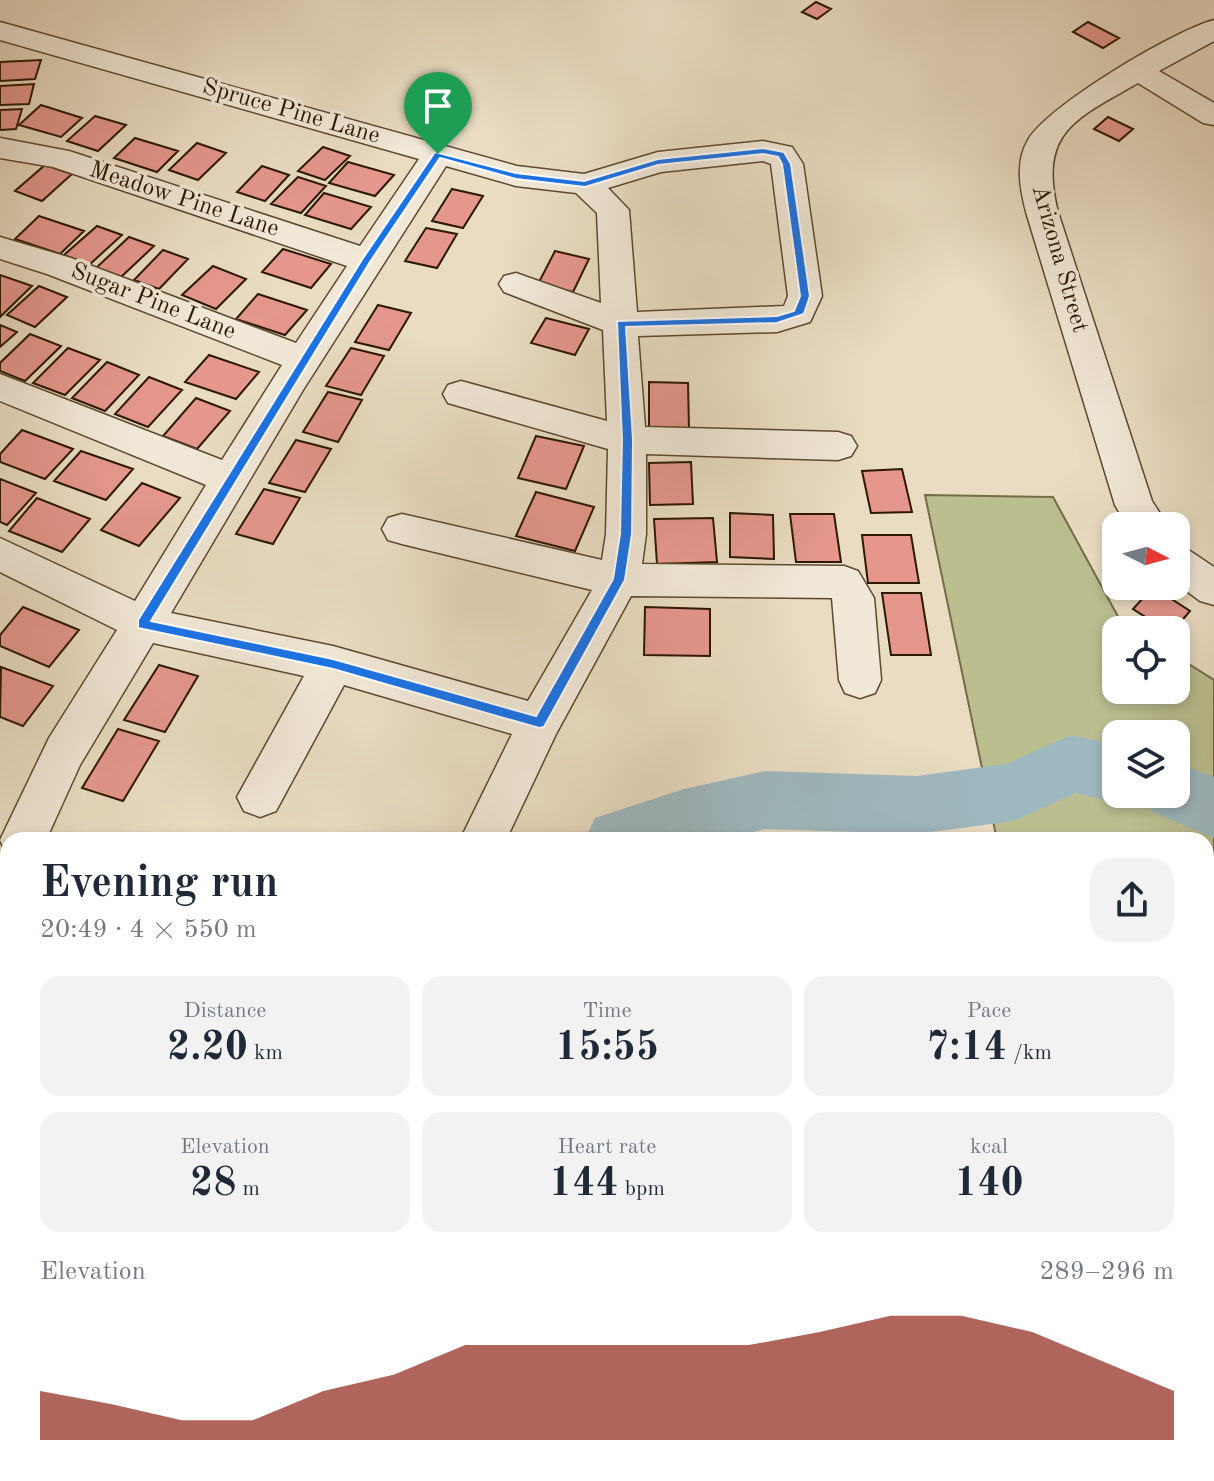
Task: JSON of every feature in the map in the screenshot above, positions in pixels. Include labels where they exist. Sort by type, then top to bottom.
[{"type":"street","name":"Arizona Street","points":[[1139,512],[1042,212],[1033,172],[1044,138],[1086,100],[1214,29]]},
{"type":"street","name":"Spruce Pine Lane","points":[[0,31],[516,176],[585,184]]},
{"type":"street","points":[[1139,71],[1214,116]]},
{"type":"street","name":"Meadow Pine Lane","points":[[0,148],[58,158],[366,260]]},
{"type":"street","points":[[516,284],[621,324],[777,320],[798,314],[805,296],[787,164],[781,154],[763,151],[658,162],[585,184]]},
{"type":"street","points":[[26,832],[52,770],[366,260],[438,154]]},
{"type":"street","points":[[487,832],[539,723],[619,580],[626,534],[627,440],[613,210],[585,184]]},
{"type":"street","name":"Sugar Pine Lane","points":[[0,248],[59,266],[304,360]]},
{"type":"street","points":[[0,387],[229,479]]},
{"type":"street","points":[[461,394],[627,440],[838,446]]},
{"type":"street","points":[[402,529],[619,580],[844,582],[854,598],[860,680]]},
{"type":"street","points":[[0,554],[143,624],[333,664],[539,723]]},
{"type":"street","points":[[1190,572],[1214,589]]},
{"type":"street","points":[[260,797],[333,664]]},
{"type":"green space","points":[[925,495],[1053,497],[1102,587],[1102,600],[1109,600],[1118,616],[1102,616],[1102,704],[1190,704],[1190,665],[1214,680],[1214,832],[995,832]]},
{"type":"building","points":[[816,2],[831,9],[817,19],[802,12]]},
{"type":"building","points":[[1088,22],[1119,38],[1103,48],[1073,32]]},
{"type":"building","points":[[41,60],[35,79],[0,81],[0,62]]},
{"type":"building","points":[[34,84],[29,104],[0,105],[0,86]]},
{"type":"building","points":[[41,105],[82,118],[61,137],[19,125]]},
{"type":"building","points":[[22,109],[16,129],[0,130],[0,110]]},
{"type":"building","points":[[95,116],[126,125],[98,151],[67,141]]},
{"type":"building","points":[[1108,117],[1133,129],[1119,141],[1094,129]]},
{"type":"building","points":[[135,138],[178,151],[157,172],[114,158]]},
{"type":"building","points":[[197,143],[226,153],[198,180],[169,170]]},
{"type":"building","points":[[323,147],[350,156],[325,180],[298,171]]},
{"type":"building","points":[[348,162],[394,175],[375,196],[329,183]]},
{"type":"building","points":[[45,165],[72,174],[42,201],[15,191]]},
{"type":"building","points":[[262,166],[289,175],[265,201],[237,192]]},
{"type":"building","points":[[298,177],[326,186],[301,213],[271,204]]},
{"type":"building","points":[[452,189],[483,196],[463,228],[432,221]]},
{"type":"building","points":[[324,193],[371,207],[351,229],[305,215]]},
{"type":"building","points":[[39,216],[84,231],[60,254],[15,239]]},
{"type":"building","points":[[97,226],[122,235],[89,265],[64,255]]},
{"type":"building","points":[[426,228],[457,234],[437,268],[405,261]]},
{"type":"building","points":[[129,237],[154,246],[121,277],[96,268]]},
{"type":"building","points":[[283,249],[331,264],[311,288],[262,272]]},
{"type":"building","points":[[163,250],[188,259],[159,289],[134,280]]},
{"type":"building","points":[[555,251],[589,259],[573,292],[538,284]]},
{"type":"building","points":[[213,266],[246,279],[216,309],[182,295]]},
{"type":"building","points":[[0,275],[32,286],[0,317]]},
{"type":"building","points":[[39,286],[67,297],[35,327],[7,315]]},
{"type":"building","points":[[258,294],[307,310],[285,335],[236,319]]},
{"type":"building","points":[[378,305],[411,313],[389,350],[355,342]]},
{"type":"building","points":[[546,318],[589,329],[575,355],[531,343]]},
{"type":"building","points":[[0,325],[17,332],[0,347]]},
{"type":"building","points":[[30,334],[61,346],[25,381],[0,371],[0,363]]},
{"type":"building","points":[[68,348],[100,360],[65,395],[33,383]]},
{"type":"building","points":[[351,348],[384,356],[361,395],[326,386]]},
{"type":"building","points":[[209,355],[259,372],[236,399],[185,382]]},
{"type":"building","points":[[107,362],[139,375],[105,411],[72,398]]},
{"type":"building","points":[[149,377],[182,390],[148,427],[115,414]]},
{"type":"building","points":[[649,382],[688,383],[689,429],[649,428]]},
{"type":"building","points":[[328,392],[362,400],[338,442],[303,432]]},
{"type":"building","points":[[196,398],[230,411],[197,449],[163,436]]},
{"type":"building","points":[[22,430],[73,449],[45,479],[0,462],[0,454]]},
{"type":"building","points":[[536,436],[584,446],[566,489],[518,478]]},
{"type":"building","points":[[296,440],[331,449],[305,492],[269,483]]},
{"type":"building","points":[[81,451],[133,469],[106,500],[54,481]]},
{"type":"building","points":[[691,462],[693,504],[650,505],[649,463]]},
{"type":"building","points":[[902,469],[912,512],[871,513],[862,471]]},
{"type":"building","points":[[0,479],[36,493],[7,525],[0,522]]},
{"type":"building","points":[[142,483],[180,498],[139,546],[101,530]]},
{"type":"building","points":[[264,489],[300,498],[273,544],[236,534]]},
{"type":"building","points":[[536,492],[594,507],[575,551],[516,536]]},
{"type":"building","points":[[37,498],[90,519],[62,552],[9,531]]},
{"type":"building","points":[[730,513],[773,515],[774,559],[730,557]]},
{"type":"building","points":[[790,514],[834,514],[841,562],[796,562]]},
{"type":"building","points":[[713,518],[717,562],[657,564],[654,519]]},
{"type":"building","points":[[862,535],[911,535],[919,583],[868,583]]},
{"type":"building","points":[[882,593],[921,593],[931,655],[891,655]]},
{"type":"building","points":[[1141,600],[1173,600],[1190,611],[1186,616],[1144,616],[1133,609]]},
{"type":"building","points":[[23,607],[79,630],[49,667],[0,646],[0,635]]},
{"type":"building","points":[[645,607],[710,609],[710,656],[644,655]]},
{"type":"building","points":[[159,665],[198,676],[165,732],[124,720]]},
{"type":"building","points":[[1,667],[53,686],[23,726],[0,717]]},
{"type":"building","points":[[118,729],[159,741],[123,801],[82,788]]},
{"type":"waterway","points":[[644,832],[765,800],[917,805],[1014,792],[1071,763],[1102,771]]},
{"type":"waterway","points":[[1190,797],[1214,808]]},
{"type":"route","points":[[763,151],[781,154],[787,164],[805,296],[798,314],[777,320],[621,324],[627,440],[626,534],[619,580],[539,723],[333,664],[143,624],[229,479],[366,260],[438,154],[516,176],[585,184],[658,162],[763,151]]}]
